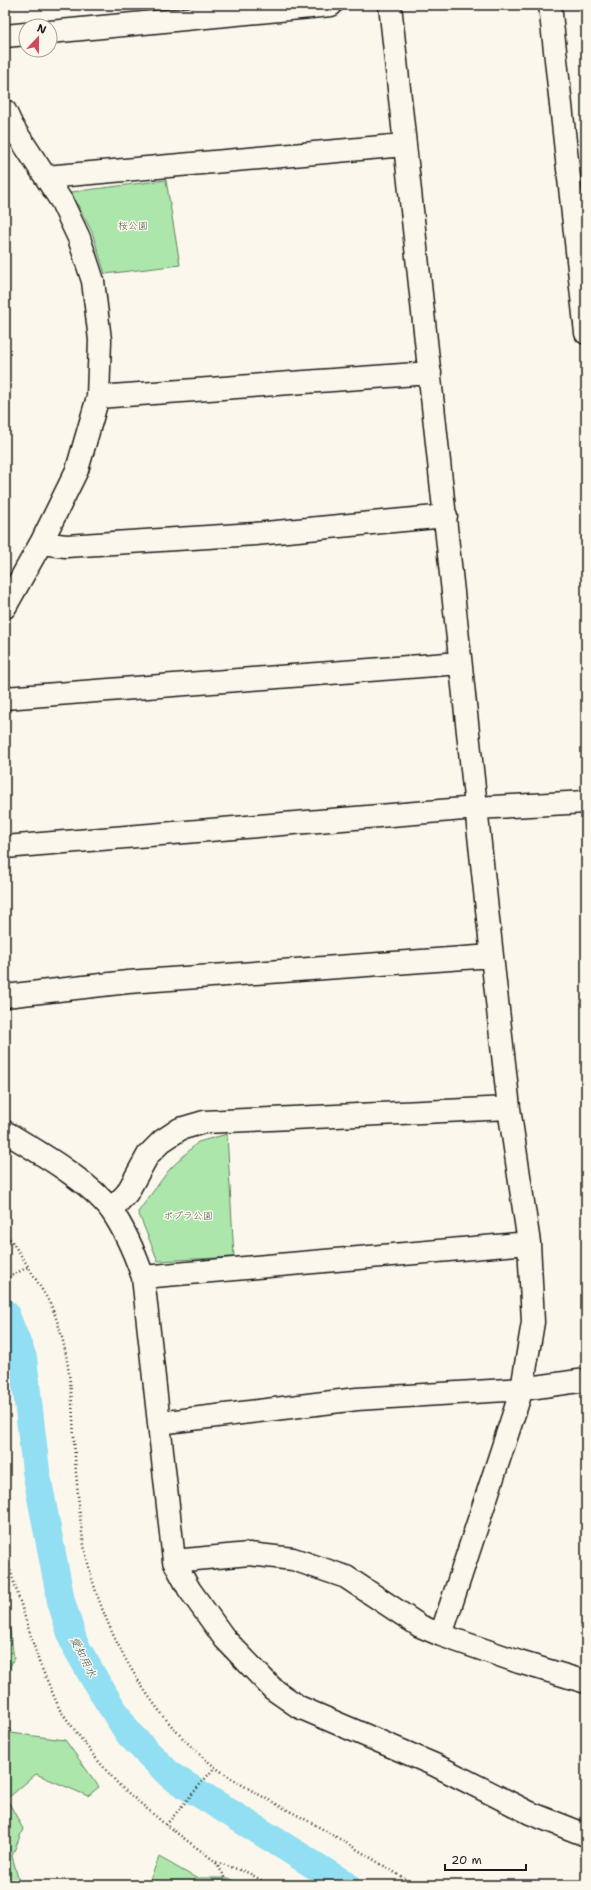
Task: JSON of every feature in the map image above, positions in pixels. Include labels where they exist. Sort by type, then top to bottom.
[{"type":"street","points":[[58,31],[331,5]]},
{"type":"street","points":[[390,5],[509,1108],[529,1243],[533,1322],[522,1389],[441,1635]]},
{"type":"street","points":[[550,5],[581,235],[586,333]]},
{"type":"street","points":[[5,36],[18,35]]},
{"type":"street","points":[[5,112],[12,126],[62,202],[79,238],[93,281],[100,340],[98,397],[77,470],[41,543],[5,606]]},
{"type":"street","points":[[46,177],[404,145]]},
{"type":"street","points":[[98,397],[430,372]]},
{"type":"street","points":[[41,543],[66,546],[255,534],[446,516]]},
{"type":"street","points":[[5,698],[460,663]]},
{"type":"street","points":[[5,847],[476,808],[586,802]]},
{"type":"street","points":[[5,996],[128,982],[492,956]]},
{"type":"street","points":[[111,1210],[127,1193],[148,1155],[162,1141],[180,1129],[204,1122],[509,1108]]},
{"type":"street","points":[[5,1132],[72,1175],[111,1210],[134,1252],[143,1277],[174,1561],[189,1589],[225,1639],[272,1689],[299,1707],[435,1765],[530,1813],[586,1835]]},
{"type":"street","points":[[143,1277],[529,1243]]},
{"type":"street","points":[[159,1423],[357,1399],[522,1389],[586,1380]]},
{"type":"street","points":[[174,1561],[249,1554],[293,1559],[346,1577],[420,1626],[441,1635],[519,1662],[586,1682]]},
{"type":"path","points":[[5,1232],[53,1308],[66,1353],[72,1398],[81,1521],[86,1559],[99,1602],[116,1640],[136,1677],[185,1741],[215,1767],[250,1790],[313,1824],[415,1885]]},
{"type":"path","points":[[5,1279],[28,1267]]},
{"type":"path","points":[[5,1543],[7,1560],[39,1662],[60,1710],[94,1756],[119,1784],[166,1825],[216,1862],[250,1873],[269,1885]]},
{"type":"path","points":[[166,1825],[215,1767]]},
{"type":"path","points":[[216,1862],[230,1885]]},
{"type":"green space","name":"桜公園","points":[[166,180],[180,265],[105,274],[92,232],[71,192]]},
{"type":"green space","name":"ポプラ公園","points":[[227,1134],[234,1257],[158,1261],[138,1212],[169,1170],[198,1142]]},
{"type":"green space","points":[[5,1611],[8,1618],[14,1658],[5,1678]]},
{"type":"green space","points":[[5,1717],[11,1733],[65,1740],[99,1787],[88,1796],[36,1774],[7,1799],[23,1829],[12,1856],[20,1885],[5,1885]]},
{"type":"green space","points":[[159,1857],[196,1878],[229,1878],[242,1885],[151,1885],[150,1880]]},
{"type":"waterway","name":"愛知用水","points":[[5,1313],[23,1358],[36,1471],[61,1601],[74,1643],[99,1687],[129,1734],[171,1776],[346,1885]]}]
